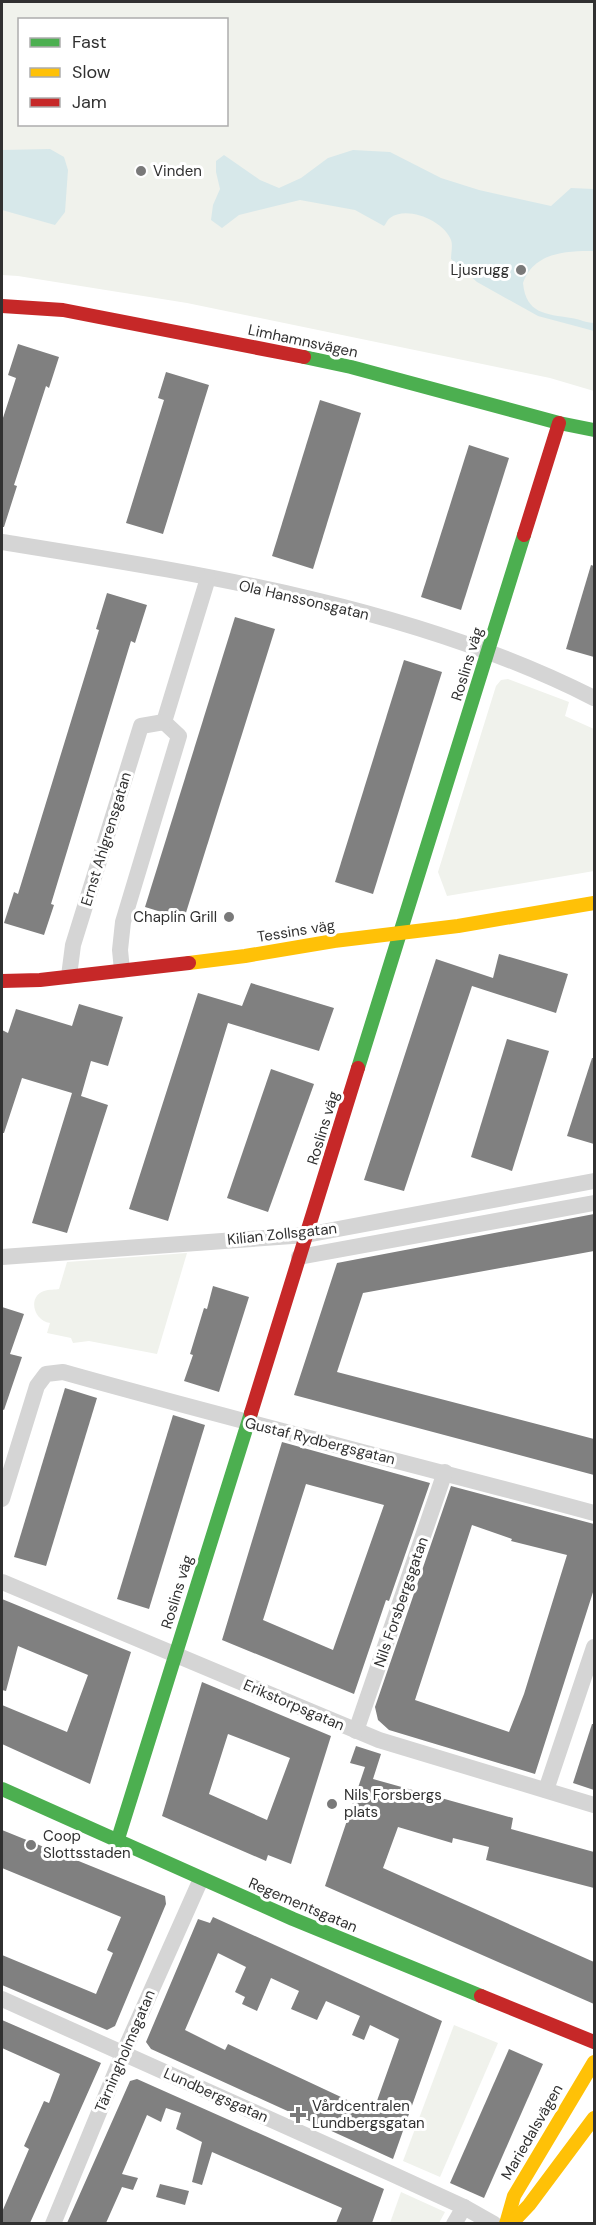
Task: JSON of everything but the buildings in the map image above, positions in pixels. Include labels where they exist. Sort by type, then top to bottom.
[{"type":"street","name":"Limhamnsvägen","points":[[2,307],[63,310],[351,367],[559,423],[594,430]]},
{"type":"street","name":"Roslins väg","points":[[117,1842],[559,423]]},
{"type":"street","name":"Ola Hanssonsgatan","points":[[2,542],[208,578],[347,608],[488,651],[594,698]]},
{"type":"street","points":[[122,970],[120,950],[123,922],[179,736],[164,722],[208,578]]},
{"type":"street","name":"Ernst Ahlgrensgatan","points":[[69,976],[74,945],[141,726],[164,722]]},
{"type":"street","name":"Tessins väg","points":[[2,981],[39,980],[400,934],[594,903]]},
{"type":"street","name":"Kilian Zollsgatan","points":[[2,1257],[306,1235],[594,1181]]},
{"type":"street","name":"Kilian Zollsgatan","points":[[299,1257],[594,1203]]},
{"type":"street","name":"Gustaf Rydbergsgatan","points":[[2,1499],[37,1386],[46,1374],[63,1372],[246,1423],[446,1472],[594,1512]]},
{"type":"street","name":"Nils Forsbergsgatan","points":[[356,1731],[446,1472]]},
{"type":"street","name":"Erikstorpsgatan","points":[[2,1582],[379,1740],[594,1805]]},
{"type":"street","points":[[546,1790],[594,1647]]},
{"type":"street","name":"Regementsgatan","points":[[2,1790],[293,1920],[594,2042]]},
{"type":"street","name":"Tärningholmsgatan","points":[[53,2223],[123,2054],[201,1879]]},
{"type":"street","name":"Lundbergsgatan","points":[[2,2000],[464,2207],[494,2223]]},
{"type":"street","name":"Mariedalsvägen","points":[[506,2223],[514,2196],[594,2062]]},
{"type":"street","points":[[511,2223],[529,2205],[594,2118]]},
{"type":"street","points":[[454,2223],[464,2207]]},
{"type":"shaded area","points":[[2,2],[594,2],[594,391],[550,378],[187,303],[2,275]]},
{"type":"shaded area","points":[[50,149],[64,157],[68,170],[65,212],[55,225],[2,210],[2,150]]},
{"type":"shaded area","points":[[353,150],[390,152],[441,178],[479,190],[551,206],[571,188],[594,189],[594,251],[562,253],[543,259],[528,273],[523,283],[528,301],[533,307],[553,315],[594,323],[594,331],[538,316],[477,282],[451,259],[452,242],[447,233],[433,221],[415,214],[397,214],[384,226],[355,210],[300,200],[239,215],[222,228],[211,220],[213,205],[220,189],[216,161],[224,155],[260,180],[279,188],[301,178],[328,158]]},
{"type":"shaded area","points":[[508,679],[569,702],[565,716],[594,729],[594,871],[447,896],[438,872],[496,686],[501,680]]},
{"type":"shaded area","points":[[187,1253],[157,1354],[89,1341],[73,1343],[71,1338],[47,1333],[50,1323],[37,1314],[34,1303],[36,1298],[46,1290],[59,1289],[67,1262]]},
{"type":"shaded area","points":[[454,2025],[498,2043],[440,2177],[403,2161]]},
{"type":"shaded area","points":[[401,2192],[445,2212],[439,2223],[390,2223]]},
{"type":"traffic: fast","points":[[304,357],[594,430]]},
{"type":"traffic: fast","points":[[358,1068],[524,535]]},
{"type":"traffic: fast","points":[[117,1842],[251,1413]]},
{"type":"traffic: fast","points":[[2,1789],[293,1919],[481,1996]]},
{"type":"traffic: slow","points":[[189,963],[334,941],[458,926],[594,903]]},
{"type":"traffic: slow","points":[[506,2224],[514,2196],[594,2062]]},
{"type":"traffic: slow","points":[[511,2224],[529,2205],[594,2118]]},
{"type":"traffic: jam","points":[[2,306],[63,310],[304,357]]},
{"type":"traffic: jam","points":[[524,535],[559,423]]},
{"type":"traffic: jam","points":[[2,981],[40,980],[189,963]]},
{"type":"traffic: jam","points":[[251,1413],[358,1068]]},
{"type":"traffic: jam","points":[[481,1996],[594,2042]]},
{"type":"place","name":"Vinden","points":[[141,171]]},
{"type":"place","name":"Ljusrugg","points":[[521,270]]},
{"type":"place","name":"Chaplin Grill","points":[[229,917]]},
{"type":"place","name":"Nils Forsbergs plats","points":[[332,1804]]},
{"type":"place","name":"Coop Slottsstaden","points":[[31,1845]]},
{"type":"place","name":"Vårdcentralen Lundbergsgatan","points":[[298,2115]]}]
